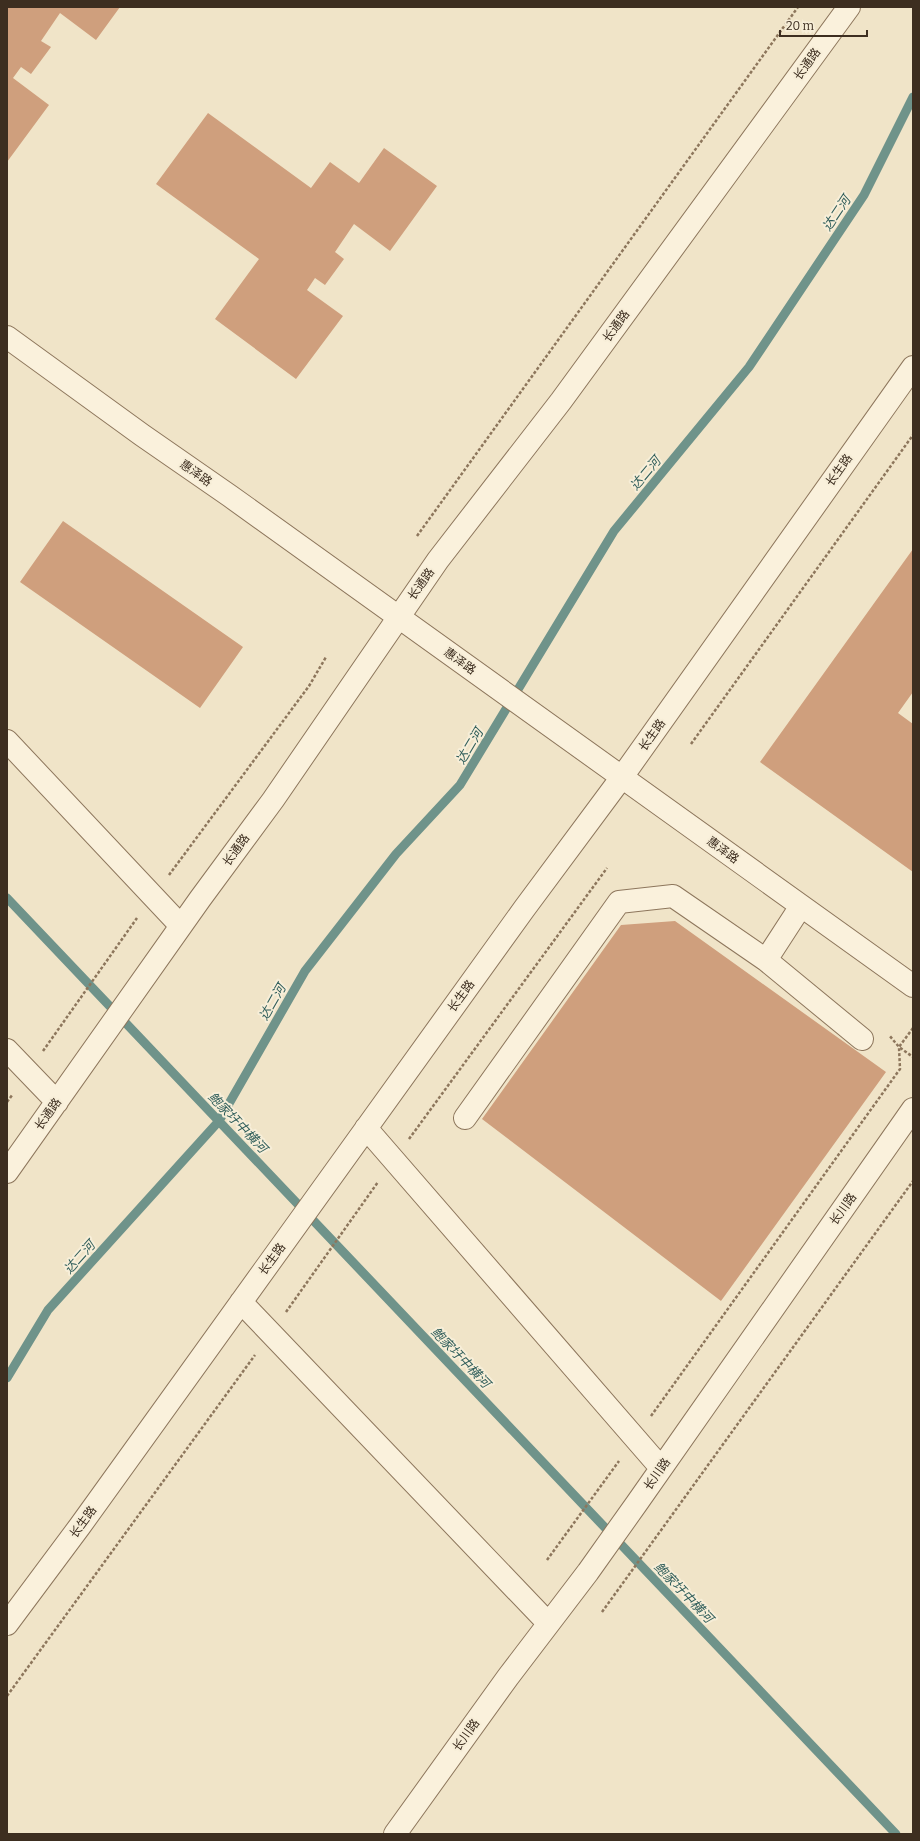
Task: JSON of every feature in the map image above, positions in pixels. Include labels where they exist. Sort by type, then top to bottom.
[{"type":"street","name":"长通路","points":[[7,1172],[162,952],[273,800],[438,560],[561,401],[848,7]]},
{"type":"street","name":"惠泽路","points":[[7,337],[913,986]]},
{"type":"street","name":"长生路","points":[[7,1624],[80,1526],[524,909],[622,777],[912,370]]},
{"type":"street","points":[[7,741],[181,926]]},
{"type":"street","points":[[465,1118],[620,902],[673,896],[766,960],[862,1038]]},
{"type":"street","points":[[766,960],[801,906]]},
{"type":"street","points":[[7,1050],[57,1102]]},
{"type":"street","name":"长川路","points":[[395,1834],[508,1677],[588,1572],[913,1109]]},
{"type":"street","points":[[366,1128],[661,1468]]},
{"type":"street","points":[[241,1302],[548,1623]]},
{"type":"path","points":[[417,536],[798,7]]},
{"type":"path","points":[[691,744],[913,436]]},
{"type":"path","points":[[44,1049],[153,896],[309,686],[326,657]]},
{"type":"path","points":[[7,1696],[607,868]]},
{"type":"path","points":[[547,1560],[900,1069],[899,1047],[913,1028]]},
{"type":"path","points":[[886,1032],[899,1047],[913,1057]]},
{"type":"path","points":[[602,1612],[913,1181]]},
{"type":"building","points":[[7,7],[120,7],[96,40],[60,13],[41,41],[51,47],[31,74],[21,67],[13,78],[49,105],[7,162]]},
{"type":"building","points":[[208,113],[311,188],[330,162],[359,183],[384,148],[437,186],[390,251],[354,224],[335,252],[344,259],[325,285],[315,278],[307,290],[343,316],[296,379],[215,319],[259,259],[156,184]]},
{"type":"building","points":[[63,521],[243,647],[200,708],[20,582]]},
{"type":"building","points":[[913,549],[913,692],[898,713],[913,724],[913,872],[760,762]]},
{"type":"building","points":[[675,921],[886,1072],[721,1301],[482,1119],[621,925]]},
{"type":"waterway","name":"达二河","points":[[7,1378],[48,1310],[219,1121],[305,971],[396,854],[460,785],[614,531],[749,367],[864,195],[913,97]]},
{"type":"waterway","name":"鲍家圩中横河","points":[[7,898],[896,1834]]}]
